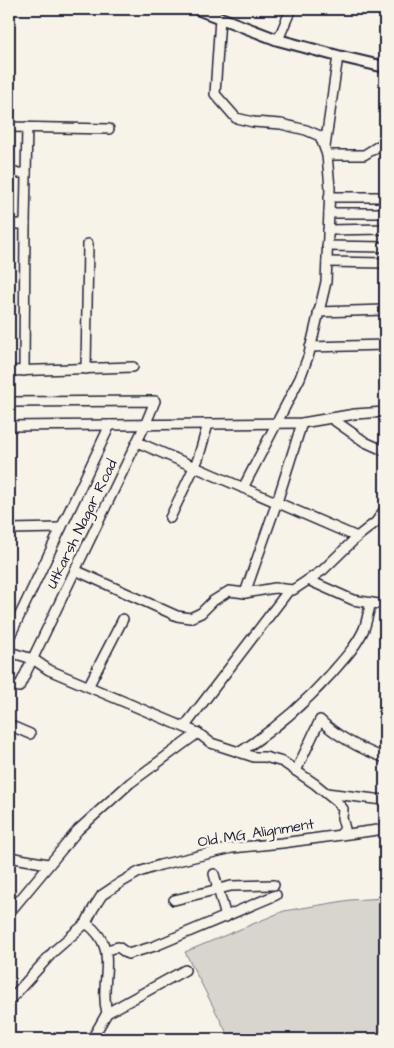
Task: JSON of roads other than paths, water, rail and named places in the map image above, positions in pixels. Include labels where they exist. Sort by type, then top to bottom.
[{"type":"street","points":[[197,9],[278,40],[385,67]]},
{"type":"street","points":[[278,40],[291,9]]},
{"type":"street","points":[[220,18],[214,94],[236,118],[253,122],[281,124],[306,130],[320,136],[326,152]]},
{"type":"street","points":[[243,488],[300,378],[310,347],[326,282],[329,197],[326,152],[338,56]]},
{"type":"street","points":[[9,127],[109,129]]},
{"type":"street","points":[[24,371],[27,127]]},
{"type":"street","points":[[326,152],[364,155],[385,142]]},
{"type":"street","points":[[9,173],[26,173]]},
{"type":"street","points":[[329,197],[385,197]]},
{"type":"street","points":[[329,213],[385,213]]},
{"type":"street","points":[[9,224],[25,224]]},
{"type":"street","points":[[328,230],[385,229]]},
{"type":"street","points":[[86,369],[88,244]]},
{"type":"street","points":[[327,246],[385,247]]},
{"type":"street","points":[[327,262],[385,263]]},
{"type":"street","points":[[318,312],[385,310]]},
{"type":"street","points":[[310,347],[385,345]]},
{"type":"street","points":[[9,371],[134,367]]},
{"type":"street","name":"Utkarsh Nagar Road","points":[[9,402],[155,401],[146,425],[20,687],[9,684]]},
{"type":"street","points":[[9,426],[302,423],[354,414],[385,412]]},
{"type":"street","points":[[331,418],[365,442],[385,452]]},
{"type":"street","points":[[245,593],[302,423]]},
{"type":"street","points":[[170,518],[194,467],[208,424]]},
{"type":"street","points":[[9,638],[110,425]]},
{"type":"street","points":[[137,442],[357,537]]},
{"type":"street","points":[[75,570],[177,616],[190,618],[201,613],[213,601],[229,592],[245,593],[275,588],[293,590],[323,570],[357,537],[376,522],[385,509]]},
{"type":"street","points":[[9,529],[61,528]]},
{"type":"street","points":[[308,580],[353,600],[385,605]]},
{"type":"street","points":[[184,726],[289,590]]},
{"type":"street","points":[[240,752],[262,738],[307,700],[341,663],[351,651],[364,629],[370,603]]},
{"type":"street","points":[[88,685],[123,619]]},
{"type":"street","points":[[9,652],[33,659],[50,670],[198,732],[211,743],[254,757],[277,761],[296,771],[326,793],[343,809],[342,818],[345,829],[340,835]]},
{"type":"street","points":[[296,771],[320,720],[330,730],[360,748],[385,758]]},
{"type":"street","points":[[9,724],[30,734]]},
{"type":"street","points":[[9,913],[78,830],[124,789],[198,732]]},
{"type":"street","points":[[326,793],[385,799]]},
{"type":"street","name":"Old MG Alignment","points":[[9,1001],[54,951],[86,923],[102,895],[139,872],[160,865],[232,848],[385,829]]},
{"type":"street","points":[[9,857],[48,864]]},
{"type":"street","points":[[214,874],[226,917]]},
{"type":"street","points":[[174,900],[231,886],[274,885]]},
{"type":"street","points":[[106,950],[118,947],[128,954],[155,946],[276,895]]},
{"type":"street","points":[[86,923],[94,928],[106,950],[107,966],[103,992],[107,1013]]},
{"type":"street","points":[[92,1039],[107,1013],[184,970]]}]
